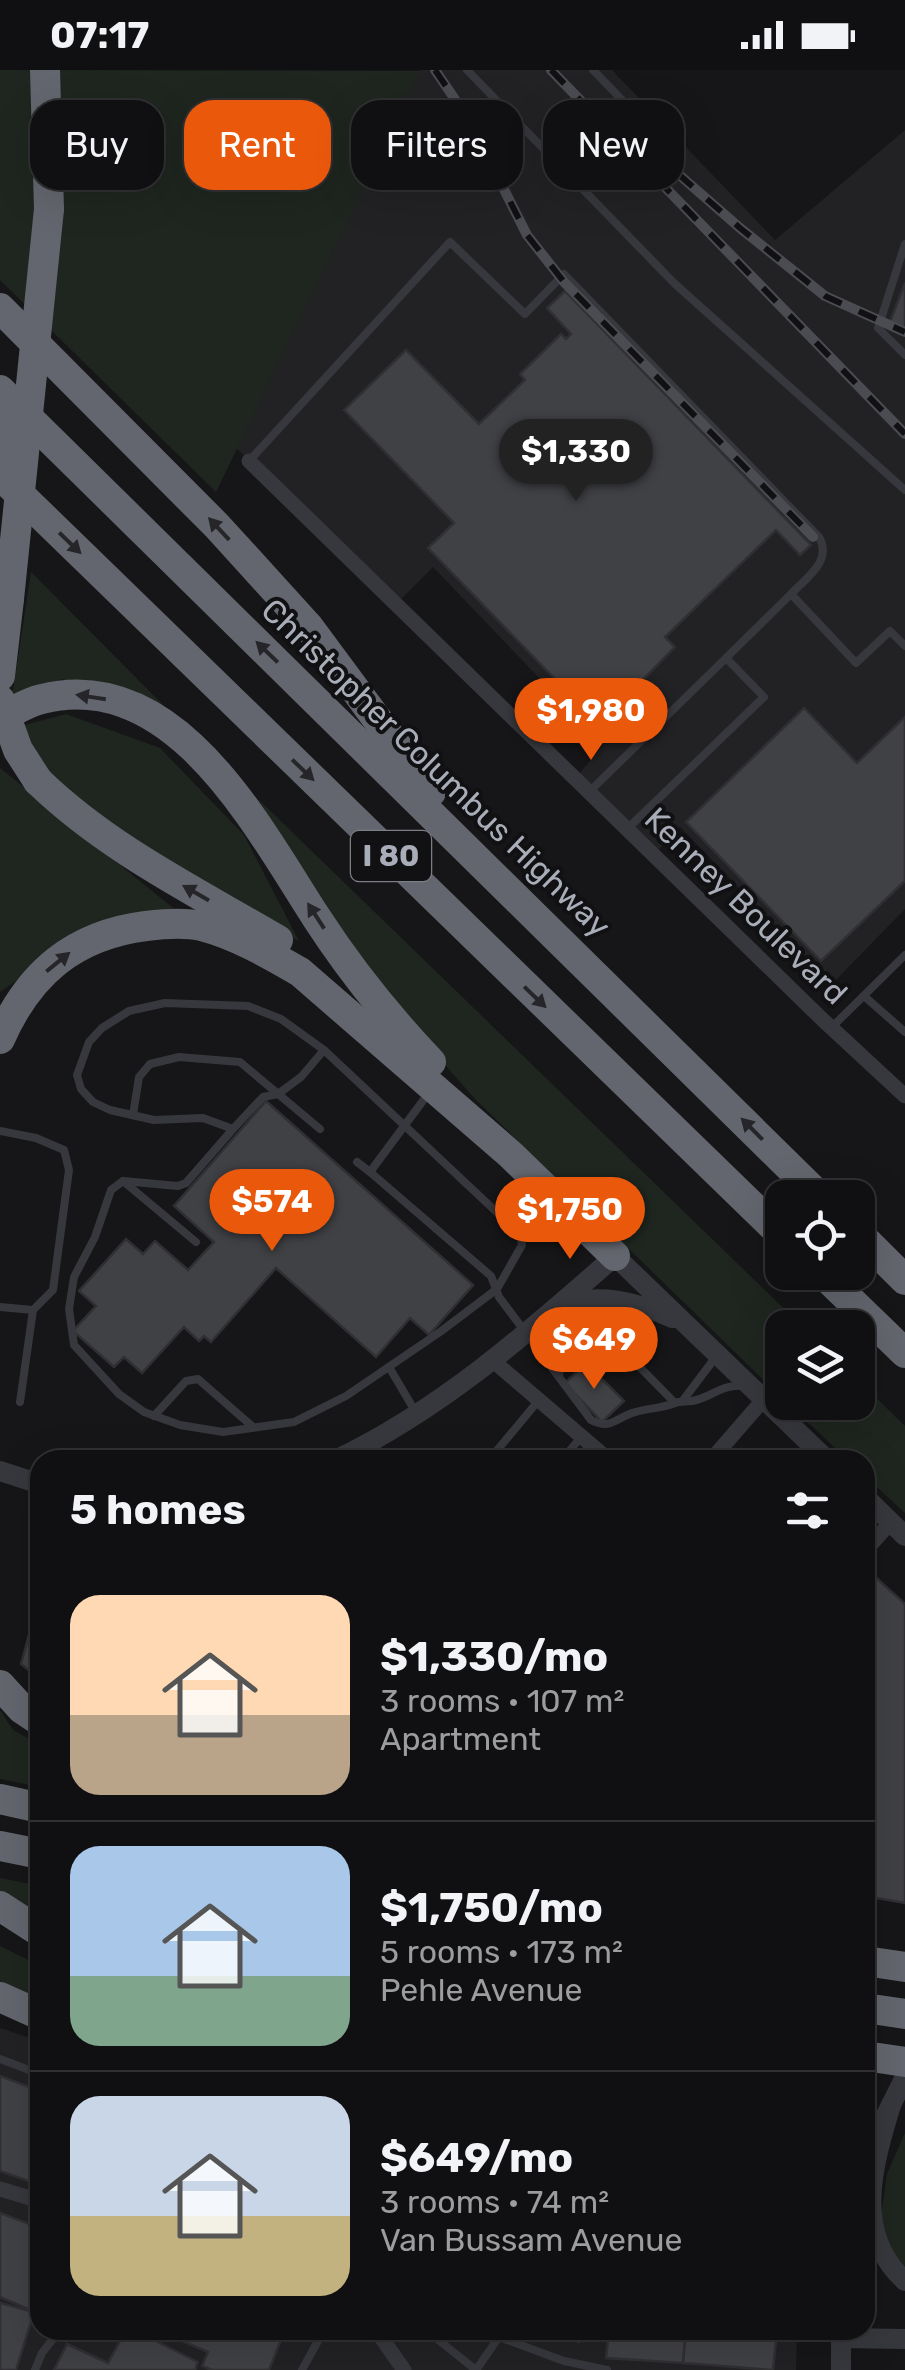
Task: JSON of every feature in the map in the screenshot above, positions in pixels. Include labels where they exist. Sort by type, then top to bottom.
[{"type":"highway","points":[[0,476],[40,207],[30,70]]},
{"type":"highway","points":[[0,676],[40,207],[45,70]]},
{"type":"highway","points":[[0,308],[203,512],[308,626],[486,867]]},
{"type":"highway","name":"Christopher Columbus Highway","points":[[0,390],[804,1180]]},
{"type":"highway","name":"I 80","points":[[0,476],[765,1218]]},
{"type":"highway","points":[[0,718],[38,699],[74,694],[112,700],[149,714],[183,738],[246,808],[349,965],[418,1048],[439,1081]]},
{"type":"highway","points":[[0,700],[18,750],[38,781],[66,808],[100,833],[327,972],[418,1048]]},
{"type":"highway","points":[[0,1039],[27,990],[54,962],[88,940],[120,929],[158,924],[198,925],[266,952],[300,972],[439,1081],[615,1256]]},
{"type":"highway","points":[[875,1250],[905,1280]]},
{"type":"highway","points":[[840,1290],[905,1353]]},
{"type":"highway","points":[[0,1685],[30,1714]]},
{"type":"highway","points":[[0,1799],[30,1806]]},
{"type":"highway","points":[[0,1846],[30,1852]]},
{"type":"highway","points":[[0,1906],[30,1926]]},
{"type":"highway","points":[[875,1961],[901,1966]]},
{"type":"highway","points":[[0,1997],[30,2010]]},
{"type":"highway","points":[[875,2010],[905,2014]]},
{"type":"highway","points":[[875,2058],[905,2062]]},
{"type":"street","name":"Kenney Boulevard","points":[[249,460],[905,1096]]},
{"type":"street","points":[[380,1450],[417,1414],[530,1329],[615,1256],[817,1450]]},
{"type":"street","points":[[558,1306],[579,1300],[616,1299],[649,1307],[686,1324]]},
{"type":"street","points":[[492,1359],[598,1450]]},
{"type":"street","points":[[718,1450],[759,1394]]},
{"type":"street","points":[[0,1472],[30,1481]]},
{"type":"street","points":[[875,1507],[898,1529],[875,1544]]},
{"type":"street","points":[[875,2140],[905,2078]]},
{"type":"street","points":[[875,2160],[891,2105]]},
{"type":"street","points":[[0,2189],[30,2198]]},
{"type":"street","points":[[875,2235],[892,2269],[905,2281]]},
{"type":"street","points":[[875,2337],[905,2339]]},
{"type":"street","points":[[387,2340],[404,2370]]},
{"type":"street","points":[[841,2340],[841,2370]]},
{"type":"lane","points":[[468,70],[674,282],[905,490]]},
{"type":"lane","points":[[593,70],[622,100]]},
{"type":"lane","points":[[249,460],[450,242],[525,314],[564,274],[819,537],[824,553],[821,562],[790,594],[589,792]]},
{"type":"lane","points":[[905,244],[878,328],[905,356]]},
{"type":"lane","points":[[790,594],[856,664],[890,631],[905,646]]},
{"type":"lane","points":[[627,829],[764,697],[726,658]]},
{"type":"lane","points":[[831,1028],[905,955]]},
{"type":"lane","points":[[864,996],[905,1032]]},
{"type":"lane","points":[[233,1129],[203,1118],[154,1120],[92,1102],[81,1089],[77,1074],[88,1042],[129,1010],[164,1003],[248,1006],[281,1019],[324,1050],[405,1123],[520,1234],[522,1244],[498,1289],[346,1396],[294,1422],[223,1432],[154,1416],[119,1394],[88,1364],[74,1345],[70,1330],[68,1309],[74,1277],[95,1237],[110,1190],[123,1181],[178,1186],[186,1182],[263,1098],[278,1094],[301,1078],[324,1050]]},
{"type":"lane","points":[[133,1115],[139,1077],[150,1064],[179,1057],[240,1062],[320,1128]]},
{"type":"lane","points":[[370,1172],[439,1081]]},
{"type":"lane","points":[[0,1131],[36,1138],[64,1150],[70,1170],[53,1290],[33,1310],[20,1402]]},
{"type":"lane","points":[[357,1162],[491,1276],[500,1298],[530,1329],[557,1348],[570,1352]]},
{"type":"lane","points":[[123,1181],[196,1242]]},
{"type":"lane","points":[[0,1307],[33,1310]]},
{"type":"lane","points":[[530,1329],[560,1380],[592,1420],[602,1425],[684,1399],[692,1401],[726,1386],[759,1394]]},
{"type":"lane","points":[[560,1380],[562,1362],[570,1352],[603,1338],[613,1340],[675,1403]]},
{"type":"lane","points":[[684,1399],[718,1355]]},
{"type":"lane","points":[[390,1366],[417,1414]]},
{"type":"lane","points":[[154,1416],[186,1381],[198,1379],[254,1428]]},
{"type":"lane","points":[[497,1450],[539,1400]]},
{"type":"lane","points":[[570,1450],[582,1436]]},
{"type":"lane","points":[[0,2059],[30,2070]]},
{"type":"lane","points":[[34,2370],[52,2340]]},
{"type":"lane","points":[[302,2370],[318,2340]]},
{"type":"lane","points":[[438,2340],[476,2370],[496,2340]]},
{"type":"lane","points":[[514,2340],[564,2361],[607,2370]]},
{"type":"shaded area","points":[[0,70],[420,71],[406,100],[351,100],[351,190],[362,190],[216,492],[0,280]]},
{"type":"shaded area","points":[[419,70],[612,70],[641,100],[543,100],[543,190],[684,190],[684,145],[775,240],[905,130],[905,909],[832,984],[680,827],[656,853],[574,780],[603,745],[433,567],[399,601],[236,448],[361,190],[523,190],[523,100],[404,100]]},
{"type":"shaded area","points":[[31,572],[178,720],[62,679],[11,704]]},
{"type":"shaded area","points":[[66,714],[160,748],[244,835],[299,941],[232,908],[59,795],[17,727]]},
{"type":"shaded area","points":[[0,768],[178,912],[85,932],[0,992]]},
{"type":"shaded area","points":[[258,799],[785,1310],[765,1310],[765,1381],[475,1099],[349,956]]},
{"type":"shaded area","points":[[875,1397],[905,1426],[905,1513],[875,1485],[875,1450],[837,1450],[805,1420],[875,1420]]},
{"type":"shaded area","points":[[0,1710],[13,1730],[30,1739],[30,1785],[0,1779]]},
{"type":"shaded area","points":[[0,1878],[30,1884],[30,1938],[0,1921]]},
{"type":"shaded area","points":[[0,1946],[30,1961],[30,1998],[0,1984]]},
{"type":"shaded area","points":[[0,2028],[30,2038],[30,2340],[797,2340],[796,2370],[0,2370]]},
{"type":"shaded area","points":[[905,2133],[905,2270],[879,2231],[887,2174]]},
{"type":"building","points":[[905,283],[905,328],[890,322]]},
{"type":"building","points":[[565,291],[811,545],[800,555],[776,530],[665,637],[675,647],[616,707],[603,694],[586,711],[428,548],[454,523],[344,410],[406,350],[479,424],[525,380],[520,374],[561,334],[566,339],[571,334],[547,308]]},
{"type":"building","points":[[804,708],[857,763],[905,717],[905,881],[821,961],[686,822]]},
{"type":"building","points":[[266,1101],[473,1285],[429,1335],[410,1318],[376,1357],[276,1268],[211,1342],[204,1336],[199,1341],[184,1327],[142,1373],[124,1357],[114,1367],[73,1331],[96,1306],[79,1291],[126,1239],[143,1254],[155,1241],[188,1270],[214,1242],[174,1206]]},
{"type":"building","points":[[586,1363],[624,1401],[602,1422],[565,1383]]},
{"type":"building","points":[[875,1577],[905,1604],[905,1903],[875,1898]]},
{"type":"building","points":[[30,1631],[30,1671],[21,1664]]},
{"type":"building","points":[[0,2076],[30,2087],[30,2182],[0,2171]]},
{"type":"building","points":[[0,2213],[30,2224],[30,2310],[0,2297]]},
{"type":"building","points":[[0,2303],[30,2311],[30,2325],[16,2370],[0,2370]]},
{"type":"building","points":[[121,2340],[154,2340],[198,2362],[195,2370],[54,2370],[67,2344],[108,2363]]},
{"type":"building","points":[[180,2340],[281,2340],[269,2370],[212,2370],[202,2366],[208,2352]]},
{"type":"building","points":[[608,2340],[685,2340],[683,2363],[606,2358]]},
{"type":"building","points":[[685,2340],[776,2340],[773,2370],[683,2363]]},
{"type":"railway","points":[[435,70],[469,120],[527,235],[564,282],[813,537]]},
{"type":"railway","points":[[551,70],[905,434]]},
{"type":"railway","points":[[684,179],[825,296],[905,332]]}]
